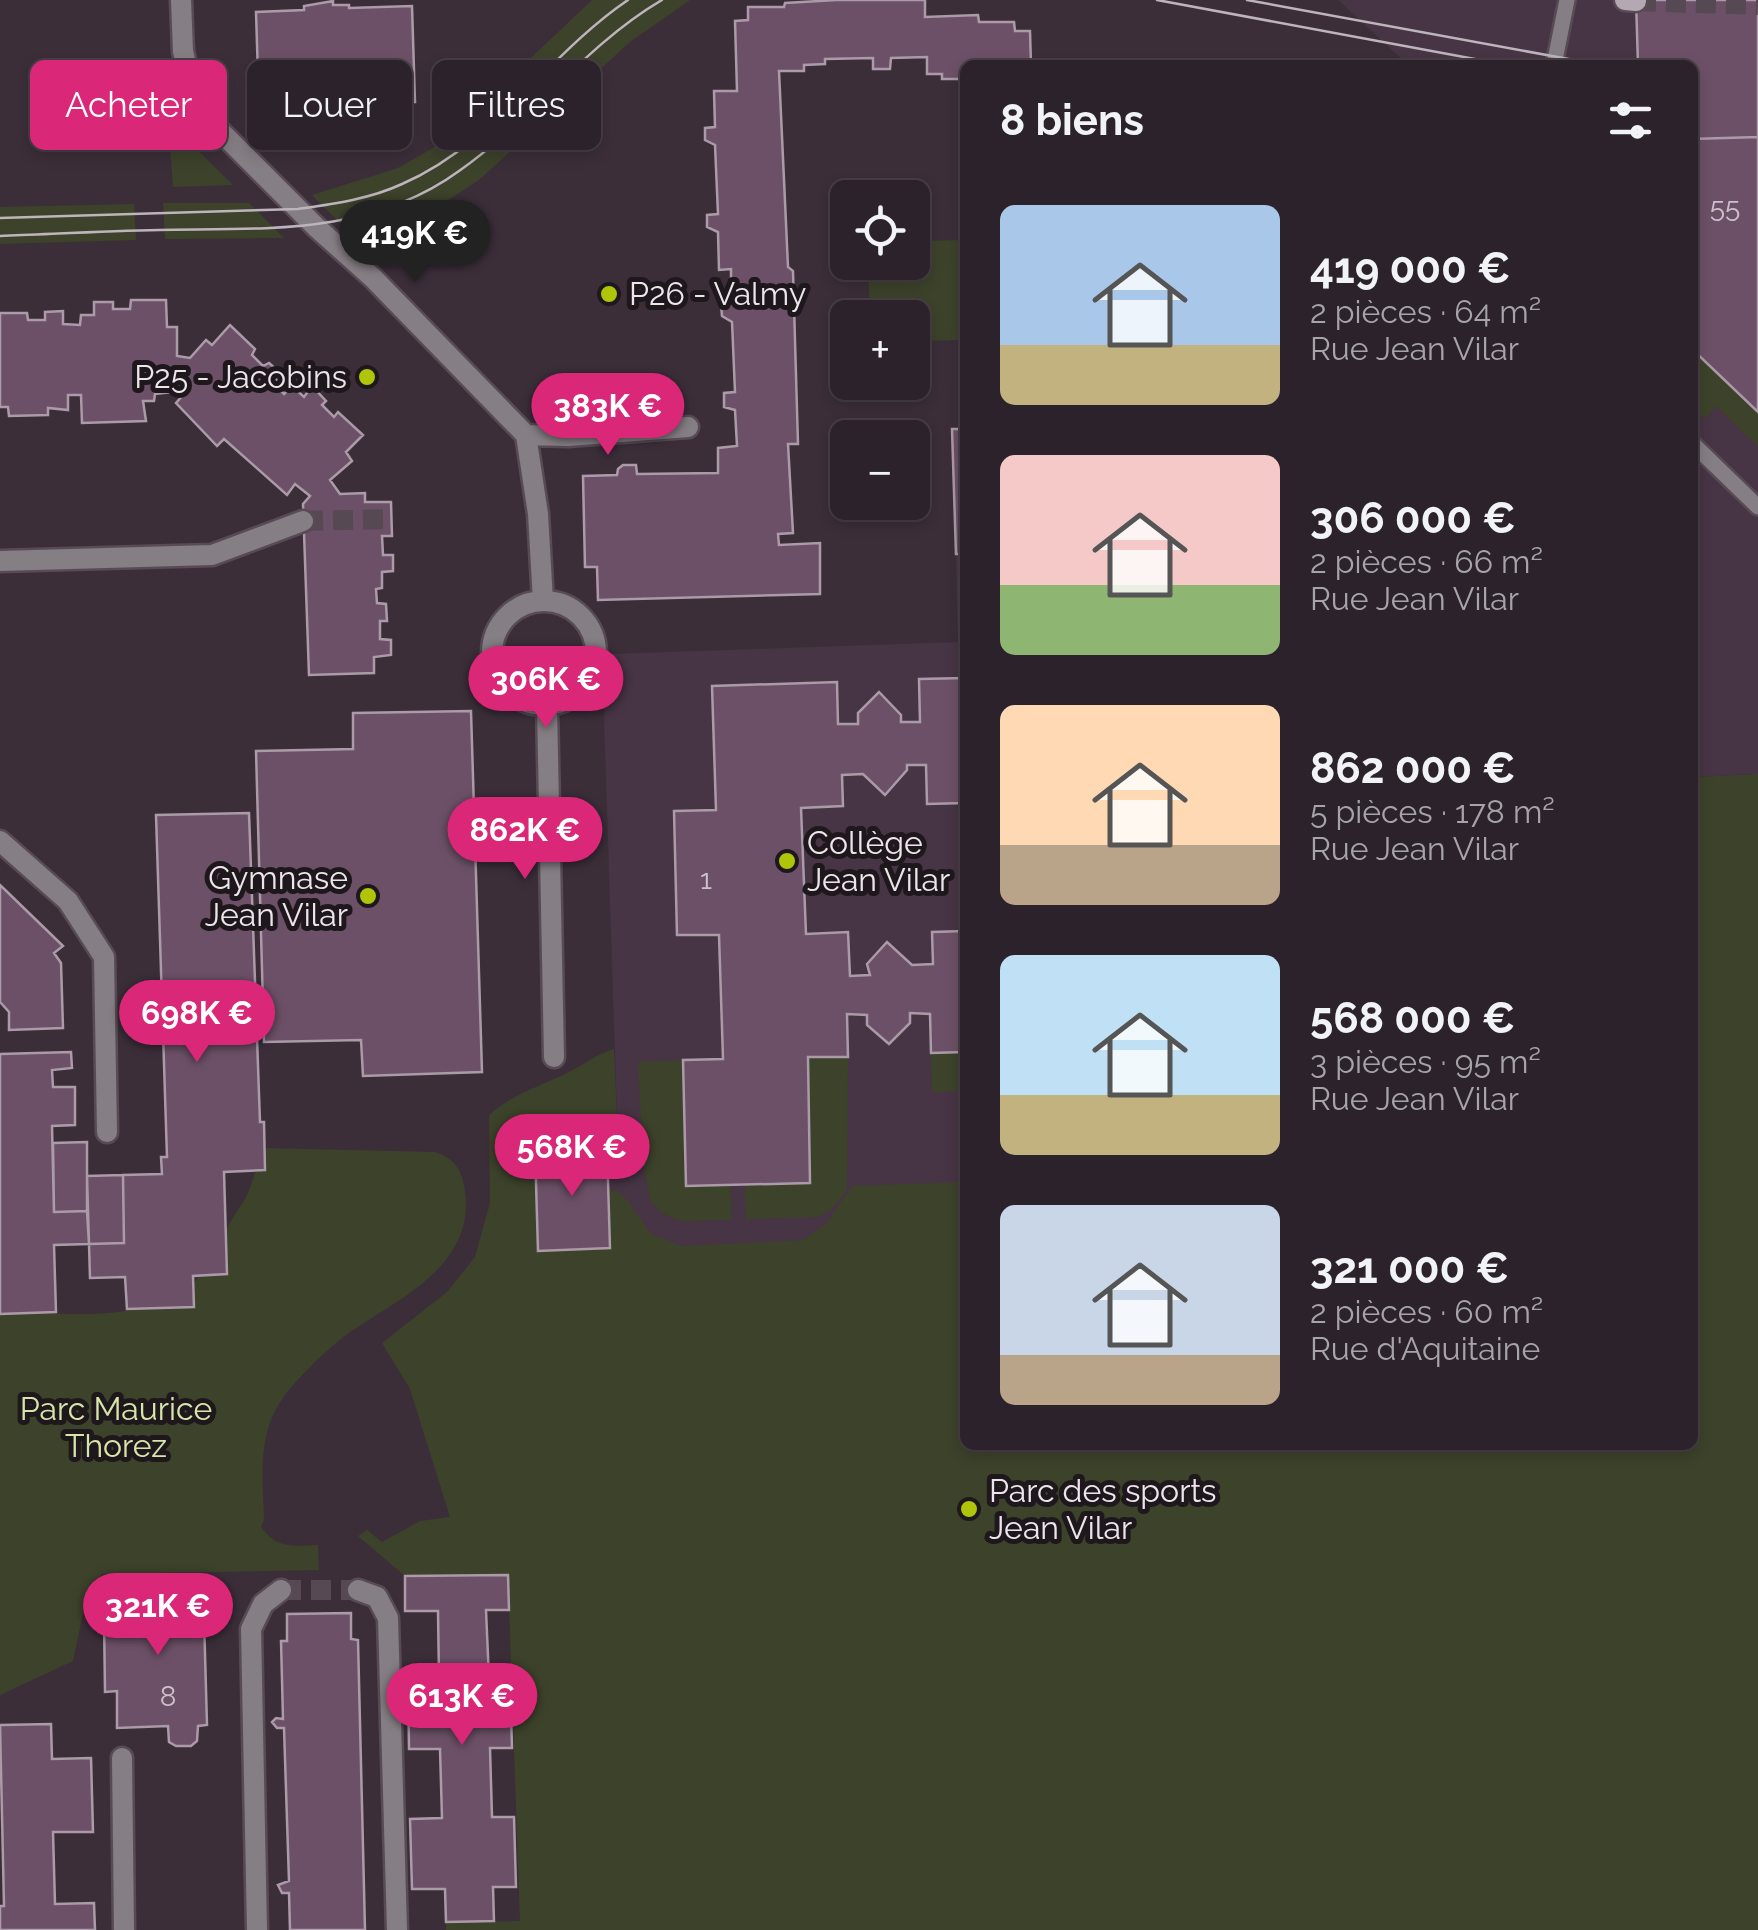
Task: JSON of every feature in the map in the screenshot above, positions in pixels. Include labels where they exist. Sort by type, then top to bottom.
[{"type":"street","points":[[182,0],[190,84],[219,130],[373,278],[526,434],[538,514],[543,601]]},
{"type":"street","points":[[1625,0],[1636,1]]},
{"type":"street","points":[[526,434],[568,436],[688,427]]},
{"type":"street","points":[[0,561],[212,555],[303,521]]},
{"type":"street","points":[[543,601],[557,602],[576,611],[587,623],[597,653],[583,689],[564,702],[547,706],[528,704],[509,693],[496,677],[491,658],[493,638],[508,614],[520,606],[543,601]]},
{"type":"street","points":[[547,706],[554,1057]]},
{"type":"street","points":[[0,841],[68,901],[104,956],[107,1132]]},
{"type":"street","points":[[258,1930],[251,1629],[263,1604],[281,1590]]},
{"type":"street","points":[[358,1590],[377,1597],[388,1618],[396,1930]]},
{"type":"street","points":[[122,1758],[124,1930]]},
{"type":"lane","points":[[1555,60],[1567,0]]},
{"type":"lane","points":[[1698,449],[1758,506]]},
{"type":"shaded area","points":[[1338,0],[1758,0],[1758,774],[1698,777],[1698,60],[1403,60]]},
{"type":"shaded area","name":"Collège Jean Vilar","points":[[952,429],[960,429],[960,1322],[510,1333],[502,1121],[617,1117],[604,719],[608,654],[958,642]]},
{"type":"green space","points":[[592,0],[690,0],[630,42],[601,69],[601,60],[529,60]]},
{"type":"green space","points":[[432,149],[512,150],[479,180],[444,203],[356,239],[312,195],[398,168]]},
{"type":"green space","points":[[170,150],[197,150],[233,185],[173,187]]},
{"type":"green space","points":[[163,203],[249,203],[284,238],[165,239]]},
{"type":"green space","points":[[134,204],[136,240],[0,244],[0,207]]},
{"type":"green space","points":[[960,240],[960,340],[930,341],[930,300],[869,300],[869,280],[930,280],[930,241]]},
{"type":"green space","points":[[1698,355],[1758,412],[1758,447],[1716,406],[1705,419],[1698,412]]},
{"type":"green space","name":"Parc des sports Jean Vilar","points":[[1758,774],[1758,1930],[446,1930],[446,1922],[520,1921],[508,1575],[405,1576],[358,1536],[367,1530],[382,1542],[420,1521],[450,1517],[410,1389],[382,1343],[447,1292],[475,1257],[490,1203],[489,1115],[516,1097],[614,1049],[617,1118],[605,1118],[607,1147],[594,1148],[608,1197],[609,1190],[618,1191],[650,1233],[681,1246],[803,1240],[826,1224],[852,1186],[960,1182],[960,1450],[1698,1450],[1698,777]]},
{"type":"green space","points":[[960,1052],[960,1091],[932,1092],[931,1053]]},
{"type":"green space","points":[[808,1057],[848,1057],[847,1190],[831,1210],[818,1217],[746,1219],[745,1184],[810,1182]]},
{"type":"green space","points":[[683,1060],[686,1185],[730,1184],[732,1220],[680,1221],[662,1213],[651,1202],[643,1161],[638,1062]]},
{"type":"green space","name":"Parc Maurice Thorez","points":[[262,1148],[435,1152],[457,1167],[465,1192],[465,1218],[458,1241],[445,1261],[428,1279],[329,1349],[293,1385],[273,1415],[263,1459],[261,1527],[279,1543],[318,1545],[319,1570],[102,1574],[85,1604],[73,1661],[0,1695],[0,1312],[116,1312],[170,1298],[194,1282],[216,1256],[248,1193]]},
{"type":"building","points":[[925,0],[925,17],[978,15],[979,22],[1014,22],[1015,31],[1030,31],[1031,60],[960,60],[960,79],[927,74],[927,57],[891,58],[890,69],[873,69],[873,58],[825,59],[825,64],[804,65],[804,71],[779,71],[788,267],[793,271],[798,444],[788,444],[793,533],[778,534],[779,545],[820,543],[820,594],[598,600],[597,567],[585,567],[583,476],[617,475],[623,465],[636,465],[637,474],[718,473],[718,448],[737,446],[735,410],[724,407],[724,393],[735,392],[732,322],[722,316],[721,304],[731,304],[731,269],[719,270],[718,232],[707,227],[707,215],[718,214],[715,145],[705,140],[705,128],[715,127],[714,91],[737,91],[735,21],[748,20],[748,7],[784,7],[785,3]]},
{"type":"building","points":[[1636,0],[1758,0],[1758,412],[1698,355],[1698,60],[1638,60]]},
{"type":"building","points":[[333,1],[333,5],[349,8],[412,6],[415,102],[412,60],[258,60],[256,12],[304,10],[304,6]]},
{"type":"building","points":[[1758,137],[1758,412],[1698,355],[1698,139]]},
{"type":"building","points":[[131,300],[166,300],[167,327],[177,327],[177,356],[190,358],[206,340],[212,345],[230,325],[255,349],[252,355],[263,366],[269,363],[283,375],[273,383],[284,394],[292,386],[304,397],[312,386],[334,417],[338,412],[363,435],[346,452],[352,461],[330,480],[340,494],[365,493],[365,502],[391,502],[392,536],[382,536],[383,555],[393,555],[393,571],[382,572],[382,588],[376,589],[377,603],[386,604],[387,621],[380,621],[380,639],[391,640],[391,655],[374,657],[374,673],[309,675],[303,504],[310,496],[295,484],[287,495],[224,439],[217,446],[176,403],[184,394],[174,384],[170,390],[173,392],[155,394],[154,401],[143,401],[146,421],[82,423],[81,395],[68,395],[68,410],[48,408],[48,415],[9,416],[8,407],[0,407],[0,313],[27,313],[28,320],[45,320],[45,312],[63,311],[63,324],[80,325],[81,315],[94,315],[94,302],[113,302],[113,309],[130,309]]},
{"type":"building","points":[[952,429],[960,429],[960,554],[956,554]]},
{"type":"building","points":[[960,678],[960,803],[927,804],[926,765],[907,765],[885,795],[863,774],[842,775],[843,806],[801,808],[806,934],[848,932],[850,976],[870,975],[867,964],[887,942],[912,965],[933,964],[932,932],[960,931],[960,1052],[931,1053],[930,1014],[910,1013],[910,1023],[889,1044],[867,1025],[867,1015],[847,1014],[848,1057],[808,1057],[810,1183],[686,1186],[683,1060],[723,1059],[719,935],[677,935],[674,811],[716,810],[712,686],[837,682],[838,724],[858,724],[858,713],[879,692],[901,715],[901,722],[920,722],[919,679]]},
{"type":"building","name":"Gymnase Jean Vilar","points":[[471,711],[482,1072],[363,1076],[361,1040],[264,1042],[256,751],[353,749],[353,713]]},
{"type":"building","points":[[249,813],[265,1170],[224,1172],[227,1274],[193,1276],[194,1307],[127,1309],[125,1277],[90,1278],[89,1244],[124,1243],[123,1175],[162,1174],[161,1157],[167,1157],[156,815]]},
{"type":"building","points":[[0,885],[63,946],[54,953],[61,963],[63,1028],[9,1030],[9,1012],[0,1002]]},
{"type":"building","points":[[71,1052],[72,1068],[52,1070],[53,1087],[75,1087],[75,1125],[52,1126],[54,1212],[87,1211],[89,1244],[54,1245],[56,1312],[0,1314],[0,1054]]},
{"type":"building","points":[[87,1142],[87,1211],[54,1212],[53,1143]]},
{"type":"building","points":[[607,1147],[610,1248],[538,1251],[535,1148]]},
{"type":"building","points":[[123,1175],[124,1243],[89,1244],[87,1176]]},
{"type":"building","points":[[508,1575],[509,1610],[486,1610],[489,1679],[510,1678],[512,1748],[490,1748],[492,1817],[514,1817],[516,1887],[493,1887],[494,1921],[446,1922],[445,1889],[412,1889],[410,1819],[442,1818],[440,1749],[409,1749],[408,1679],[439,1679],[438,1611],[405,1611],[405,1576]]},
{"type":"building","points":[[203,1582],[207,1725],[198,1726],[197,1741],[191,1746],[169,1742],[168,1726],[117,1728],[117,1691],[105,1692],[104,1618],[114,1618],[114,1584]]},
{"type":"building","points":[[351,1613],[351,1639],[358,1640],[365,1930],[290,1930],[289,1893],[282,1893],[278,1885],[289,1881],[284,1728],[277,1728],[272,1722],[283,1719],[281,1641],[287,1641],[287,1614]]},
{"type":"building","points":[[51,1724],[52,1759],[91,1758],[93,1832],[53,1832],[55,1904],[94,1903],[95,1930],[0,1930],[0,1906],[4,1906],[0,1725]]},
{"type":"tunnel","points":[[1636,1],[1758,5]]},
{"type":"tunnel","points":[[303,521],[392,519]]},
{"type":"tunnel","points":[[281,1590],[358,1590]]},
{"type":"tram line","points":[[0,218],[298,209],[390,189],[435,167],[464,146],[628,0]]},
{"type":"tram line","points":[[0,236],[277,228],[353,218],[389,207],[425,192],[486,151],[583,60],[662,0]]},
{"type":"tram line","points":[[1157,0],[1480,60]]},
{"type":"tram line","points":[[1247,0],[1574,60]]},
{"type":"place","name":"P26 - Valmy","points":[[609,294]]},
{"type":"place","name":"P25 - Jacobins","points":[[367,377]]},
{"type":"place","name":"Collège Jean Vilar","points":[[787,861]]},
{"type":"place","name":"Gymnase Jean Vilar","points":[[368,896]]},
{"type":"place","name":"Parc des sports Jean Vilar","points":[[969,1509]]}]
